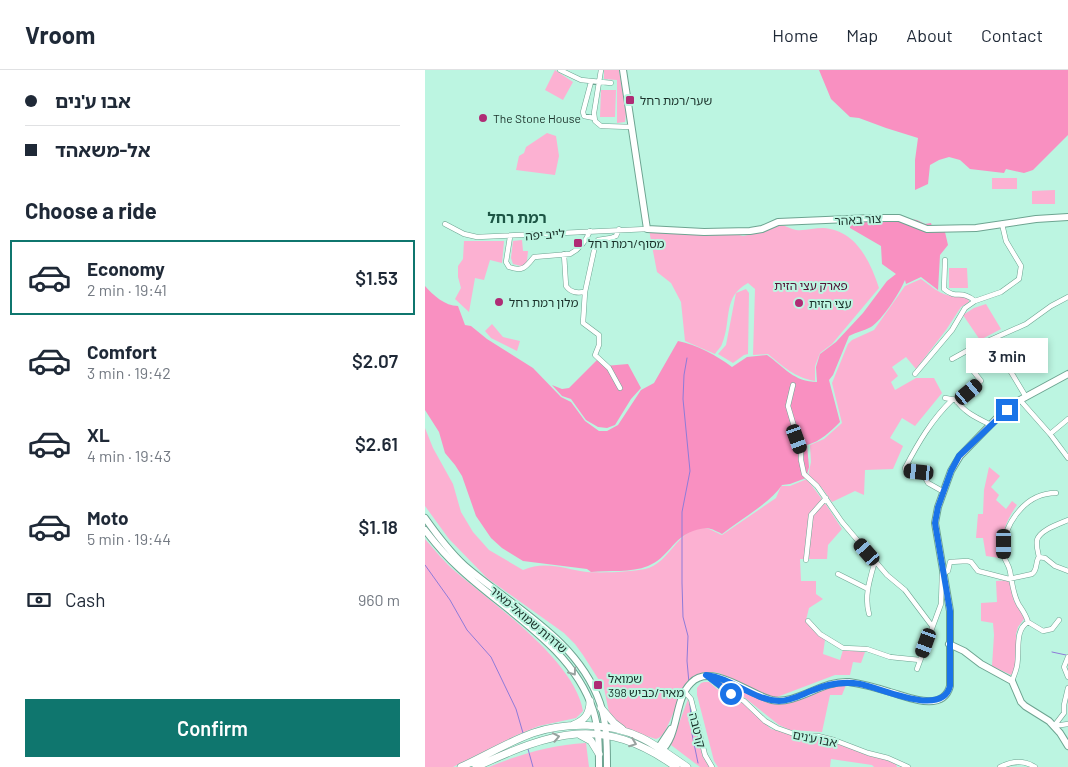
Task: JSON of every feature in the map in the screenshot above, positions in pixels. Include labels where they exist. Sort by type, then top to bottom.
[{"type":"main road","points":[[476,767],[535,732],[569,726],[580,722],[589,711],[590,701]]},
{"type":"main road","points":[[601,708],[614,723],[627,732],[687,767]]},
{"type":"main road","points":[[569,726],[606,732],[627,732]]},
{"type":"main road","points":[[461,767],[515,745],[598,731]]},
{"type":"main road","points":[[606,732],[660,751],[675,767]]},
{"type":"main road","points":[[575,734],[591,741],[599,754]]},
{"type":"street","points":[[560,70],[581,80],[611,83]]},
{"type":"street","points":[[601,70],[594,118],[597,124],[601,126],[631,126]]},
{"type":"street","points":[[623,70],[647,229]]},
{"type":"street","points":[[591,82],[583,112],[584,116],[594,118]]},
{"type":"street","name":"צור באהר","points":[[647,229],[750,232],[763,229],[778,222],[873,218],[899,218],[927,229],[976,228],[1036,219],[1068,217]]},
{"type":"street","name":"לייב יפה","points":[[445,224],[471,237],[647,229]]},
{"type":"street","points":[[915,374],[952,330],[965,308],[1001,292],[1019,279],[1021,266],[1006,240],[1001,224]]},
{"type":"street","points":[[619,229],[616,236],[598,240],[595,246],[585,292],[583,322],[599,335],[599,345],[595,355],[609,368],[620,388]]},
{"type":"street","points":[[510,236],[506,262],[509,267],[515,269],[525,268],[534,257],[571,254],[580,247],[590,231]]},
{"type":"street","points":[[563,254],[566,286],[573,292],[585,292]]},
{"type":"street","points":[[945,260],[943,290],[952,295],[966,294],[975,302]]},
{"type":"street","points":[[952,359],[1026,324],[1051,306],[1068,297]]},
{"type":"street","points":[[1008,367],[1023,398],[1068,458]]},
{"type":"street","points":[[944,492],[928,483],[923,474],[906,471],[905,468],[932,423],[955,400],[981,381],[974,372]]},
{"type":"street","points":[[660,751],[671,734],[685,692],[693,681],[706,675],[722,679],[766,698],[779,701],[796,697],[827,685],[846,682],[867,685],[917,700],[940,700],[949,692],[951,673],[949,644],[950,611],[935,523],[938,507],[951,471],[959,456],[991,424],[1023,398],[1068,374]]},
{"type":"street","points":[[793,384],[788,406],[801,450],[804,474],[817,486],[842,522],[875,561],[894,582],[905,590],[932,626]]},
{"type":"street","points":[[945,398],[955,400],[971,416],[991,424]]},
{"type":"street","points":[[1050,434],[1068,419]]},
{"type":"street","points":[[1056,493],[1045,493],[1035,497],[1022,507],[1009,526],[1004,544],[1004,556],[1008,563],[1019,604],[1029,622],[1043,631],[1052,629],[1059,620]]},
{"type":"street","points":[[806,560],[811,515],[826,498]]},
{"type":"street","name":"שדרות שמואל מאיר","points":[[425,518],[447,548],[464,565],[566,648],[588,677],[601,708],[606,732],[607,767]]},
{"type":"street","points":[[917,669],[941,604],[941,576],[948,570],[950,562],[971,562],[978,571],[1011,578],[1032,574],[1036,570],[1039,557],[1037,544],[1039,536],[1068,520]]},
{"type":"street","name":"שדרות שמואל מאיר","points":[[425,530],[459,568],[525,623],[563,659],[577,678],[590,701],[598,731],[599,767]]},
{"type":"street","points":[[1039,557],[1045,558],[1055,566],[1068,571]]},
{"type":"street","points":[[869,614],[866,603],[867,590],[875,561]]},
{"type":"street","points":[[838,574],[867,590]]},
{"type":"street","points":[[808,621],[820,634],[843,648],[867,649],[890,657],[920,660]]},
{"type":"street","points":[[1011,681],[1017,665],[1019,634],[1022,626],[1029,622]]},
{"type":"street","points":[[949,644],[964,651],[981,664],[1011,681],[1021,702],[1049,721],[1068,746]]},
{"type":"street","points":[[1068,657],[1064,667],[1068,677]]},
{"type":"street","name":"אבו ע'נים","points":[[706,675],[731,694],[744,701],[765,721],[777,728],[797,735],[819,736],[834,740],[868,753],[888,758],[908,767]]},
{"type":"street","points":[[1054,726],[1064,713],[1063,704],[1068,688]]},
{"type":"street","name":"קרטבה","points":[[685,692],[691,699],[705,756],[712,767]]},
{"type":"street","points":[[1054,726],[1068,724]]},
{"type":"street","points":[[1000,767],[1016,762],[1027,762],[1035,767]]},
{"type":"green space","points":[[555,70],[573,82],[563,100],[545,90]]},
{"type":"green space","points":[[604,70],[619,70],[626,113],[625,122],[617,123],[617,80],[604,79]]},
{"type":"green space","points":[[601,90],[616,90],[615,117],[600,117]]},
{"type":"green space","points":[[547,133],[556,136],[559,156],[555,175],[516,170],[519,156],[524,153],[526,147]]},
{"type":"green space","points":[[992,178],[1017,178],[1017,189],[992,189]]},
{"type":"green space","points":[[1055,190],[1055,204],[1032,204],[1032,191]]},
{"type":"green space","name":"פארק עצי הזית","points":[[781,225],[796,230],[823,228],[844,234],[853,241],[866,258],[879,288],[832,344],[820,353],[815,366],[815,381],[795,374],[768,354],[753,355],[755,289],[748,283],[734,295],[729,310],[725,335],[715,354],[685,341],[681,302],[671,283],[657,272],[649,230],[728,232],[743,236],[763,232]]},
{"type":"green space","points":[[522,240],[523,251],[528,251],[527,261],[525,265],[521,266],[513,264],[511,258],[513,241]]},
{"type":"green space","points":[[464,241],[504,241],[502,263],[490,260],[484,280],[475,278],[469,312],[455,299],[461,288],[458,266],[463,259]]},
{"type":"green space","points":[[949,268],[967,268],[968,288],[949,288]]},
{"type":"green space","points":[[921,279],[947,295],[968,297],[969,302],[961,307],[916,369],[906,357],[892,367],[898,376],[891,382],[895,390],[916,378],[934,378],[942,393],[915,426],[902,418],[890,438],[903,446],[893,469],[865,470],[864,495],[855,491],[832,502],[822,488],[808,476],[811,462],[810,445],[824,439],[842,423],[832,383],[848,344],[852,340],[874,330],[905,286]]},
{"type":"green space","points":[[746,289],[749,293],[748,354],[733,363],[718,354],[726,345],[736,293]]},
{"type":"green space","points":[[986,304],[1001,329],[980,340],[963,315],[974,308]]},
{"type":"green space","points":[[492,324],[503,337],[520,341],[517,351],[491,338],[485,331]]},
{"type":"green space","points":[[425,428],[433,448],[453,484],[461,512],[473,532],[489,550],[523,570],[547,565],[587,572],[624,572],[645,569],[654,566],[687,534],[704,528],[722,535],[776,498],[781,486],[790,486],[807,479],[842,529],[828,545],[827,559],[800,559],[801,581],[816,581],[816,594],[823,599],[809,608],[806,620],[810,627],[825,640],[823,654],[840,660],[843,650],[865,652],[861,663],[853,662],[850,675],[835,675],[777,697],[770,697],[719,673],[707,672],[697,675],[690,680],[680,696],[666,729],[660,737],[656,739],[630,731],[621,725],[609,712],[604,688],[575,644],[564,633],[487,578],[449,539],[425,506]]},
{"type":"green space","points":[[989,467],[1000,476],[991,487],[999,495],[996,500],[1006,509],[1012,501],[1017,505],[1004,530],[1000,558],[986,556],[983,538],[976,538],[978,514],[983,514],[984,490]]},
{"type":"green space","points":[[425,539],[452,568],[549,653],[577,692],[583,711],[576,718],[539,726],[453,767],[425,767]]},
{"type":"green space","points":[[1009,580],[1014,601],[1024,612],[1024,619],[1018,627],[1016,634],[1018,668],[1011,675],[992,666],[993,623],[981,621],[981,603],[997,602],[996,581]]},
{"type":"green space","points":[[719,681],[775,704],[784,704],[828,687],[846,685],[842,695],[830,695],[822,732],[790,730],[779,725],[745,698],[723,687]]},
{"type":"green space","points":[[704,682],[709,682],[717,689],[740,700],[771,729],[803,737],[824,739],[886,760],[896,764],[897,767],[874,767],[872,765],[831,759],[830,767],[718,767],[714,761],[697,695],[697,688]]},
{"type":"green space","points":[[688,699],[703,756],[710,767],[700,767],[671,745]]},
{"type":"green space","points":[[586,743],[589,767],[489,767],[536,751]]},
{"type":"shaded area","points":[[819,70],[1068,70],[1068,135],[1033,170],[1024,173],[1006,169],[1004,173],[970,169],[960,160],[949,157],[930,165],[928,184],[915,190],[915,160],[918,138],[859,118],[850,117],[831,99]]},
{"type":"shaded area","points":[[896,217],[917,220],[925,224],[931,223],[933,229],[945,232],[948,245],[940,255],[938,290],[921,277],[906,284],[905,280],[890,306],[875,324],[849,336],[833,375],[829,380],[840,422],[821,439],[807,445],[809,467],[806,478],[782,485],[763,504],[722,534],[707,528],[693,531],[680,538],[655,562],[634,570],[591,572],[587,569],[523,561],[502,548],[491,538],[476,516],[462,476],[445,453],[439,432],[425,410],[425,286],[444,302],[458,306],[465,325],[471,326],[487,339],[533,368],[561,397],[571,402],[585,421],[599,431],[607,431],[618,425],[641,390],[654,383],[678,341],[706,351],[732,367],[747,357],[767,355],[796,377],[817,382],[816,367],[820,354],[836,342],[863,313],[887,281],[896,274],[882,264],[881,246],[850,228],[849,218]]},
{"type":"shaded area","points":[[597,360],[605,366],[628,364],[641,388],[631,399],[615,425],[607,428],[598,427],[586,420],[571,399],[562,396],[552,385],[562,389],[569,388]]},
{"type":"waterway","points":[[687,358],[683,399],[690,471],[682,512],[682,583],[683,617],[688,636],[687,661],[689,683]]},
{"type":"waterway","points":[[425,565],[450,600],[467,630],[491,657],[516,709],[523,733]]},
{"type":"waterway","points":[[1052,652],[1066,655]]},
{"type":"waterway","points":[[690,704],[692,734],[698,763]]},
{"type":"waterway","points":[[528,749],[533,767]]},
{"type":"place","name":"שער/רמת רחל","points":[[630,100]]},
{"type":"place","name":"The Stone House","points":[[483,118]]},
{"type":"place","name":"מסוף/רמת רחל","points":[[578,243]]},
{"type":"place","name":"מלון רמת רחל","points":[[499,302]]},
{"type":"place","name":"עצי הזית","points":[[799,303]]},
{"type":"place","name":"שמואל מאיר/כביש 398","points":[[598,685]]},
{"type":"district","name":"רמת רחל","points":[[517,217]]},
{"type":"route","points":[[731,694],[706,675],[722,679],[757,695],[779,701],[796,697],[827,685],[846,682],[867,685],[923,701],[940,700],[949,692],[951,673],[949,644],[950,611],[946,578],[941,563],[935,523],[938,507],[951,471],[959,456],[1007,410]]}]
